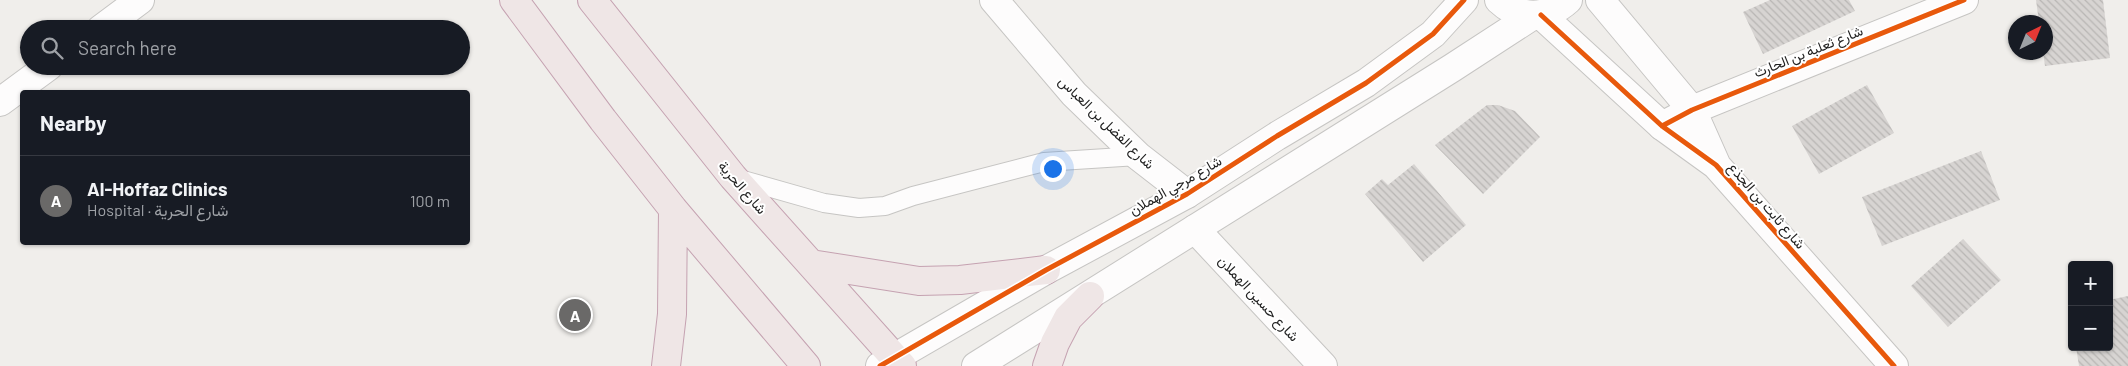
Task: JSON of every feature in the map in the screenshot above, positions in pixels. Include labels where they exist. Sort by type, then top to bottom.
[{"type":"highway","points":[[514,0],[603,120],[673,209],[806,366]]},
{"type":"highway","name":"شارع الحرية","points":[[592,0],[733,177],[811,264],[892,364]]},
{"type":"highway","points":[[666,366],[672,314],[673,209]]},
{"type":"highway","points":[[811,264],[919,281],[960,280],[1046,270]]},
{"type":"highway","points":[[1047,366],[1055,343],[1068,318],[1090,296]]},
{"type":"street","points":[[113,20],[140,0]]},
{"type":"street","name":"شارع الفضل بن العباس","points":[[994,0],[1074,94],[1138,156],[1187,194]]},
{"type":"street","name":"شارع مرجي الهملان","points":[[892,364],[1046,270],[1187,194],[1277,136],[1366,83],[1433,34],[1464,0]]},
{"type":"street","points":[[1499,0],[1514,11],[1536,15]]},
{"type":"street","points":[[976,366],[1536,15],[1554,11],[1568,0]]},
{"type":"street","name":"شارع ثابت بن الجذع","points":[[1600,0],[1692,110],[1716,165]]},
{"type":"street","name":"شارع ثعلبة بن الحارث","points":[[1662,126],[1692,110],[1964,0]]},
{"type":"street","name":"شارع ثابت بن الجذع","points":[[1536,15],[1662,126],[1716,165],[1885,362]]},
{"type":"street","points":[[0,102],[37,75]]},
{"type":"street","name":"شارع حسين الهملان","points":[[1195,229],[1323,366]]},
{"type":"lane","points":[[733,177],[824,202],[858,208],[885,206],[914,196],[1044,162],[1138,156]]},
{"type":"building","points":[[1770,0],[1849,0],[1855,11],[1763,54],[1743,12]]},
{"type":"building","points":[[2036,0],[2103,0],[2110,58],[2045,66],[2044,60],[2053,60],[2053,15],[2038,15]]},
{"type":"building","points":[[1867,85],[1894,133],[1819,174],[1792,126]]},
{"type":"building","points":[[1487,105],[1498,105],[1515,111],[1540,137],[1483,194],[1435,145]]},
{"type":"building","points":[[1981,151],[2000,200],[1882,246],[1862,197]]},
{"type":"building","points":[[1414,164],[1466,225],[1423,262],[1365,194],[1382,179],[1388,185]]},
{"type":"building","points":[[1963,239],[2001,280],[1948,327],[1911,286]]},
{"type":"building","points":[[2128,296],[2128,366],[2079,366],[2077,351],[2113,351],[2113,299]]},
{"type":"cycle path","points":[[880,366],[1046,270],[1187,194],[1277,136],[1366,83],[1433,34],[1464,0]]},
{"type":"cycle path","points":[[1662,126],[1692,110],[1964,0]]},
{"type":"cycle path","points":[[1541,15],[1662,126],[1716,165],[1894,366]]},
{"type":"place","name":"Al-Hoffaz Clinics","points":[[575,315]]}]
